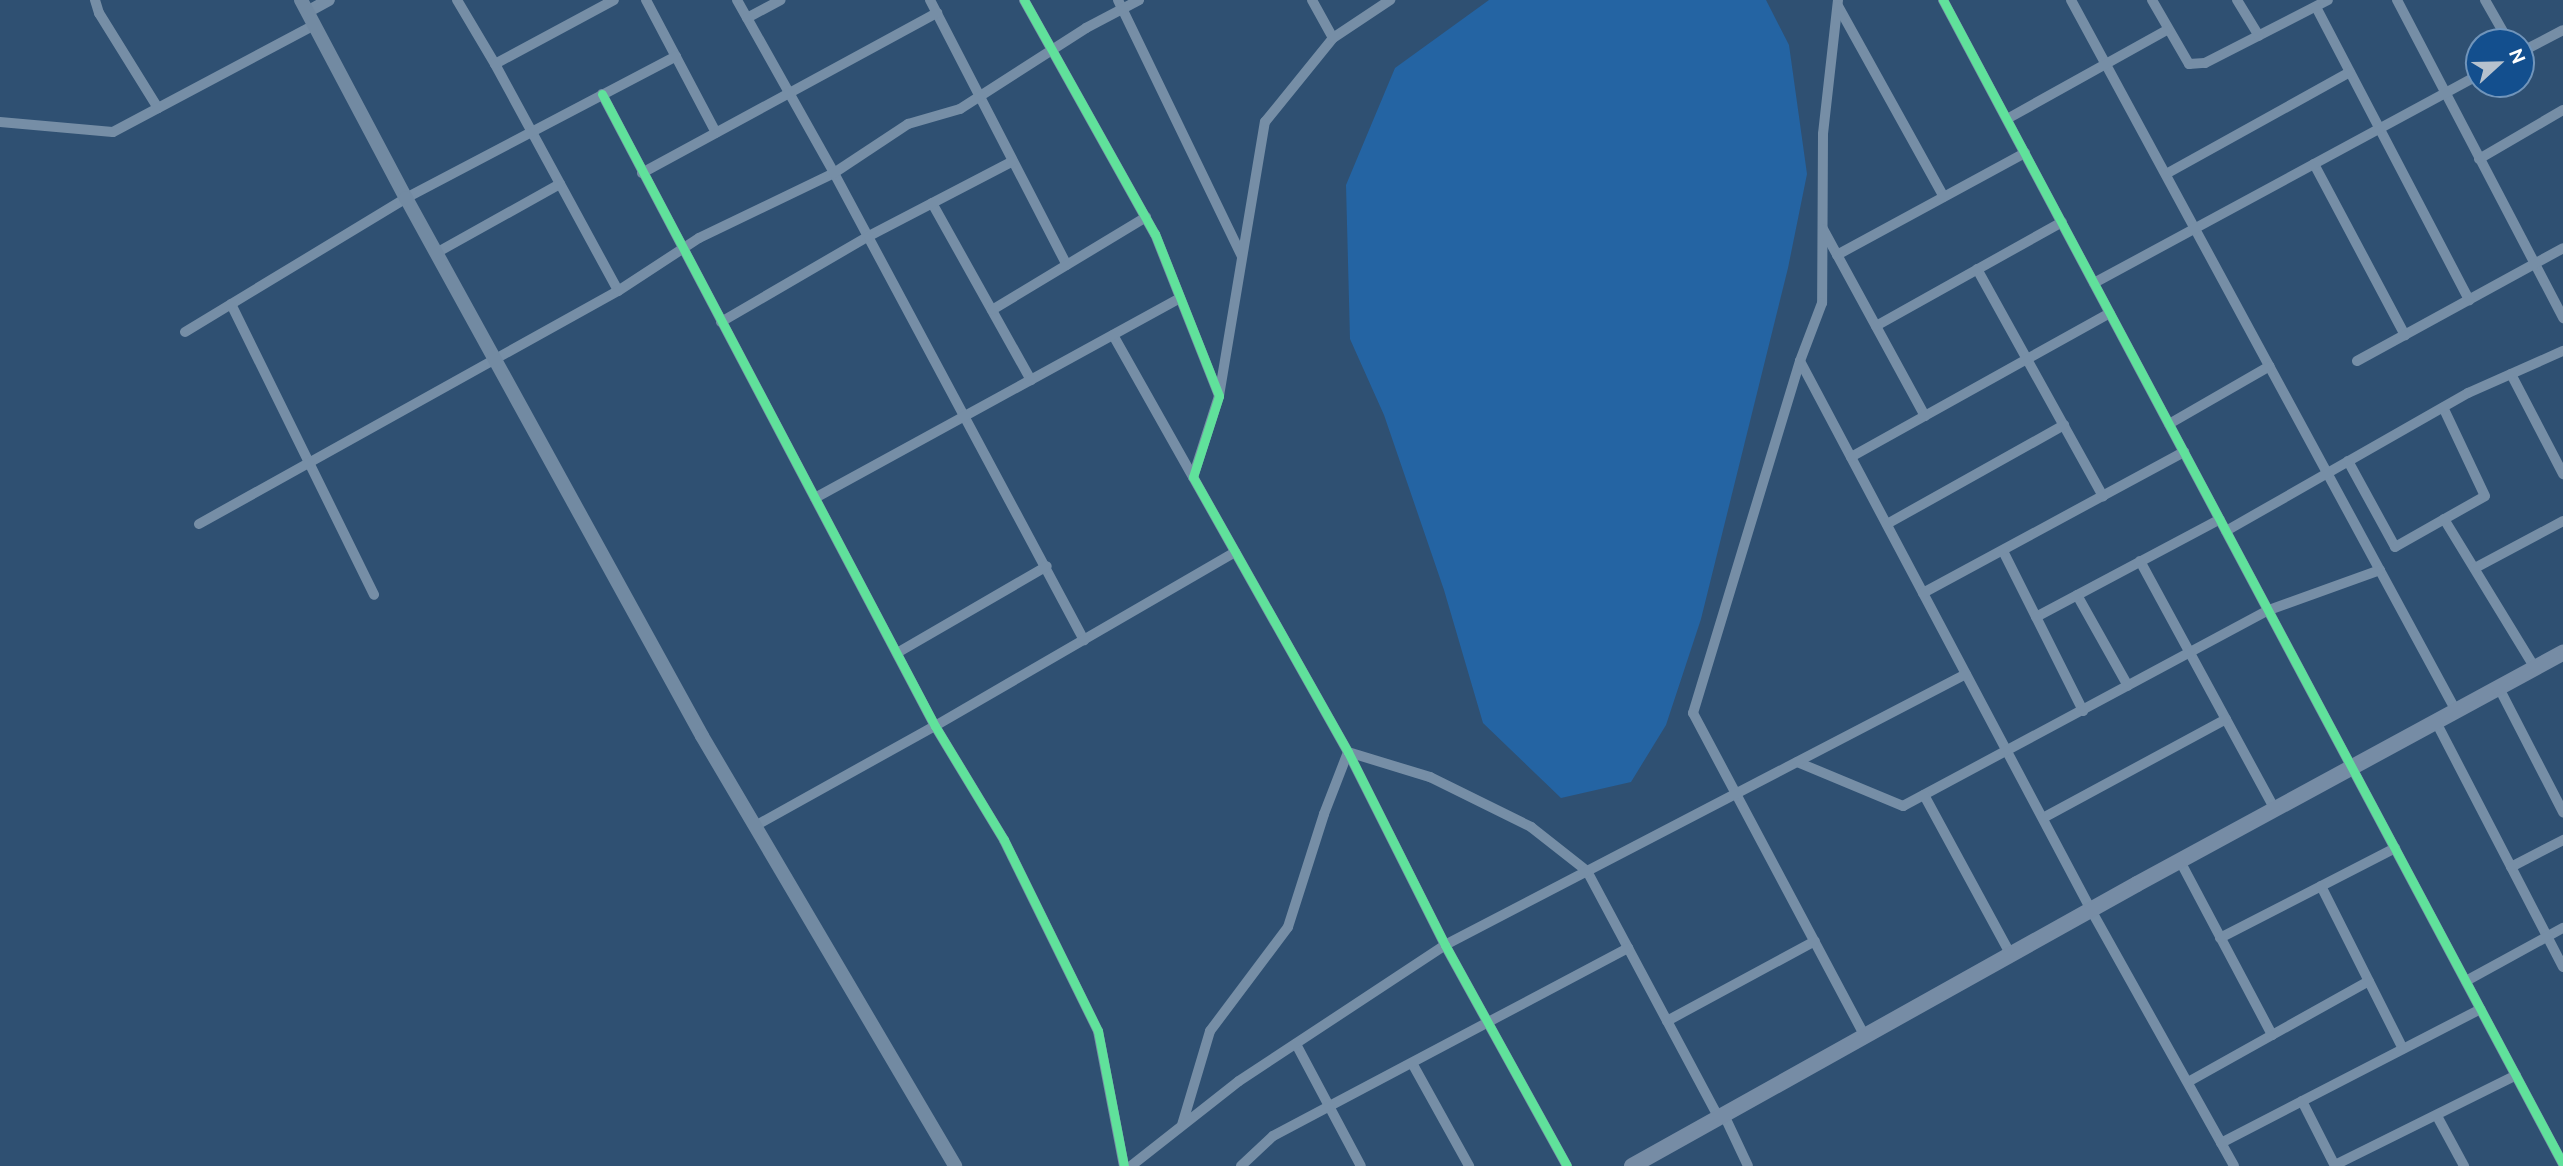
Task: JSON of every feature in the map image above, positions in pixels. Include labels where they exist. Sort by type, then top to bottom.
[{"type":"main road","points":[[307,12],[436,253],[755,826],[955,1166]]},
{"type":"main road","points":[[1632,1166],[2011,954],[2563,653]]},
{"type":"street","points":[[95,0],[99,13],[158,108]]},
{"type":"street","points":[[0,122],[113,132],[158,108],[329,0]]},
{"type":"street","points":[[457,0],[495,64],[618,291]]},
{"type":"street","points":[[495,64],[614,0]]},
{"type":"street","points":[[646,0],[716,133]]},
{"type":"street","points":[[737,0],[869,236],[1047,566],[1084,640]]},
{"type":"street","points":[[747,18],[781,0]]},
{"type":"street","points":[[930,0],[1067,265]]},
{"type":"street","points":[[1024,0],[1146,217],[1219,396]]},
{"type":"street","points":[[199,524],[618,291],[699,237],[834,173],[908,124],[960,109],[1120,4],[1139,0]]},
{"type":"street","points":[[1312,0],[1333,38]]},
{"type":"street","points":[[1193,477],[1219,396],[1265,122],[1333,38],[1390,0]]},
{"type":"street","points":[[1943,0],[2563,1164]]},
{"type":"street","points":[[2071,0],[2456,711]]},
{"type":"street","points":[[2152,0],[2189,64],[2205,63],[2328,0]]},
{"type":"street","points":[[2237,0],[2259,36]]},
{"type":"street","points":[[2397,0],[2563,318]]},
{"type":"street","points":[[2485,0],[2501,28]]},
{"type":"street","points":[[1838,3],[1944,197]]},
{"type":"street","points":[[1838,3],[1823,134],[1822,303],[1800,361],[1693,713],[1865,1036]]},
{"type":"street","points":[[1120,4],[1242,257]]},
{"type":"street","points":[[2316,7],[2469,300]]},
{"type":"street","points":[[642,173],[937,13]]},
{"type":"street","points":[[2007,119],[2168,30]]},
{"type":"street","points":[[2535,45],[2563,30]]},
{"type":"street","points":[[185,332],[406,198],[676,56]]},
{"type":"street","points":[[2166,174],[2350,72]]},
{"type":"street","points":[[2094,283],[2465,82]]},
{"type":"street","points":[[602,94],[935,726],[1004,840],[1098,1031],[1124,1166]]},
{"type":"street","points":[[2479,159],[2563,110]]},
{"type":"street","points":[[1837,255],[2025,153]]},
{"type":"street","points":[[721,322],[869,236],[1013,161]]},
{"type":"street","points":[[2314,164],[2404,335]]},
{"type":"street","points":[[436,253],[560,184]]},
{"type":"street","points":[[932,203],[1031,380]]},
{"type":"street","points":[[992,310],[1146,217]]},
{"type":"street","points":[[1876,326],[2062,222]]},
{"type":"street","points":[[1823,229],[1925,416]]},
{"type":"street","points":[[2357,361],[2563,248]]},
{"type":"street","points":[[1977,269],[2103,496]]},
{"type":"street","points":[[815,498],[1181,298]]},
{"type":"street","points":[[231,304],[374,595]]},
{"type":"street","points":[[1851,457],[2110,313]]},
{"type":"street","points":[[1113,335],[1348,752],[1445,945],[1567,1166]]},
{"type":"street","points":[[2226,531],[2444,407],[2563,351]]},
{"type":"street","points":[[1800,361],[2091,910],[2234,1166]]},
{"type":"street","points":[[2169,424],[2270,366]]},
{"type":"street","points":[[2511,374],[2563,474]]},
{"type":"street","points":[[2348,461],[2395,547],[2485,496],[2444,407]]},
{"type":"street","points":[[1886,524],[2064,425]]},
{"type":"street","points":[[1923,593],[2184,452]]},
{"type":"street","points":[[2036,617],[2220,519]]},
{"type":"street","points":[[2444,519],[2535,668]]},
{"type":"street","points":[[2475,568],[2563,521]]},
{"type":"street","points":[[2003,551],[2083,711]]},
{"type":"street","points":[[755,826],[935,726],[1235,552]]},
{"type":"street","points":[[2140,561],[2275,810]]},
{"type":"street","points":[[897,653],[1047,566]]},
{"type":"street","points":[[1797,762],[1903,806],[2269,610],[2380,570]]},
{"type":"street","points":[[2077,595],[2128,686]]},
{"type":"street","points":[[1131,1166],[1239,1082],[1445,945],[1966,674]]},
{"type":"street","points":[[2499,688],[2563,812]]},
{"type":"street","points":[[2043,818],[2226,719]]},
{"type":"street","points":[[2435,722],[2563,967]]},
{"type":"street","points":[[1348,752],[1430,777],[1531,827],[1587,871],[1748,1166]]},
{"type":"street","points":[[1182,1125],[1210,1031],[1288,927],[1324,814],[1348,752]]},
{"type":"street","points":[[1924,794],[2011,954]]},
{"type":"street","points":[[2511,867],[2563,840]]},
{"type":"street","points":[[2220,938],[2395,848]]},
{"type":"street","points":[[2180,861],[2272,1035]]},
{"type":"street","points":[[2321,886],[2403,1049]]},
{"type":"street","points":[[2466,981],[2563,928]]},
{"type":"street","points":[[1667,1021],[1815,941]]},
{"type":"street","points":[[1241,1166],[1273,1136],[1628,948]]},
{"type":"street","points":[[2188,1082],[2369,981]]},
{"type":"street","points":[[2221,1143],[2481,1009]]},
{"type":"street","points":[[1296,1044],[1361,1166]]},
{"type":"street","points":[[1412,1063],[1469,1166]]},
{"type":"street","points":[[2302,1101],[2335,1166],[2516,1075]]},
{"type":"street","points":[[2437,1116],[2464,1166]]},
{"type":"shaded area","points":[[1489,0],[1766,0],[1789,45],[1807,174],[1788,268],[1701,619],[1666,725],[1631,782],[1561,798],[1483,723],[1444,590],[1384,415],[1350,339],[1346,185],[1395,68]]},
{"type":"cycle path","points":[[1024,0],[1155,234],[1219,396],[1193,477],[1348,752],[1445,945],[1567,1166]]},
{"type":"cycle path","points":[[1943,0],[2563,1164]]},
{"type":"cycle path","points":[[602,94],[935,726],[1004,840],[1098,1031],[1124,1166]]}]
